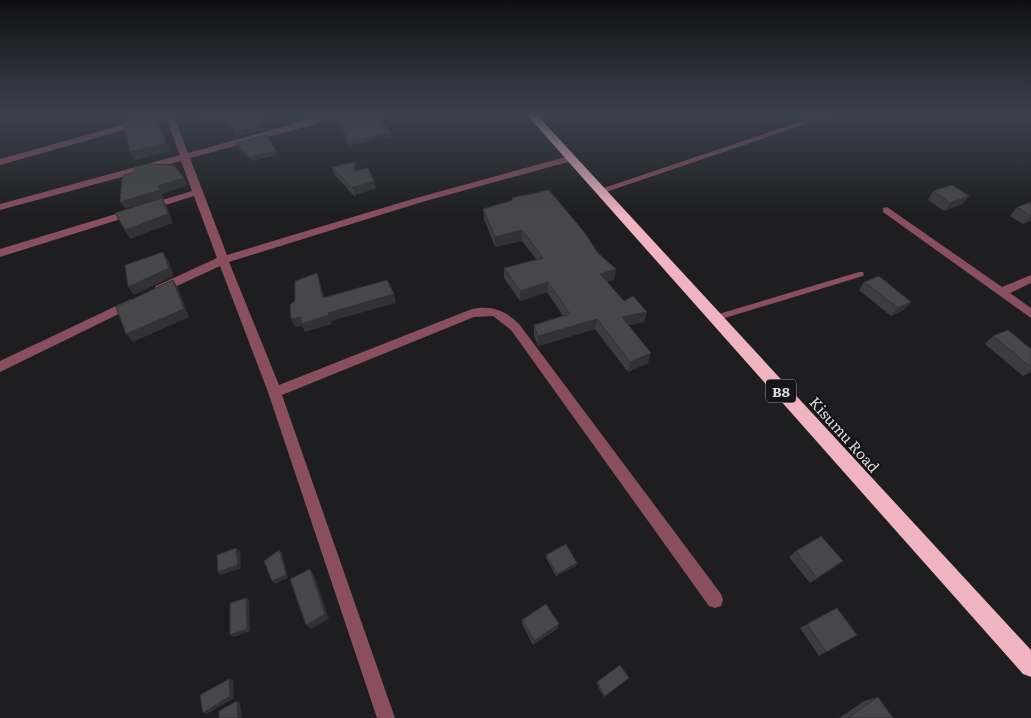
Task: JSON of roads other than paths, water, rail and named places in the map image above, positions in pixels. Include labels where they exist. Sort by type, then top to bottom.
[{"type":"highway","name":"Kisumu Road","points":[[563,149],[1031,666]]},
{"type":"street","points":[[0,162],[49,149]]},
{"type":"street","points":[[181,149],[275,392],[386,718]]},
{"type":"street","points":[[0,207],[212,149]]},
{"type":"street","points":[[600,191],[727,149]]},
{"type":"street","points":[[0,367],[223,260],[419,200],[572,158]]},
{"type":"street","points":[[0,253],[198,192]]},
{"type":"street","points":[[887,210],[1031,314]]},
{"type":"street","points":[[1001,292],[1031,279]]},
{"type":"street","points":[[275,392],[472,313],[484,310],[496,312],[506,317],[514,327],[715,600]]},
{"type":"lane","points":[[715,318],[861,274]]}]
